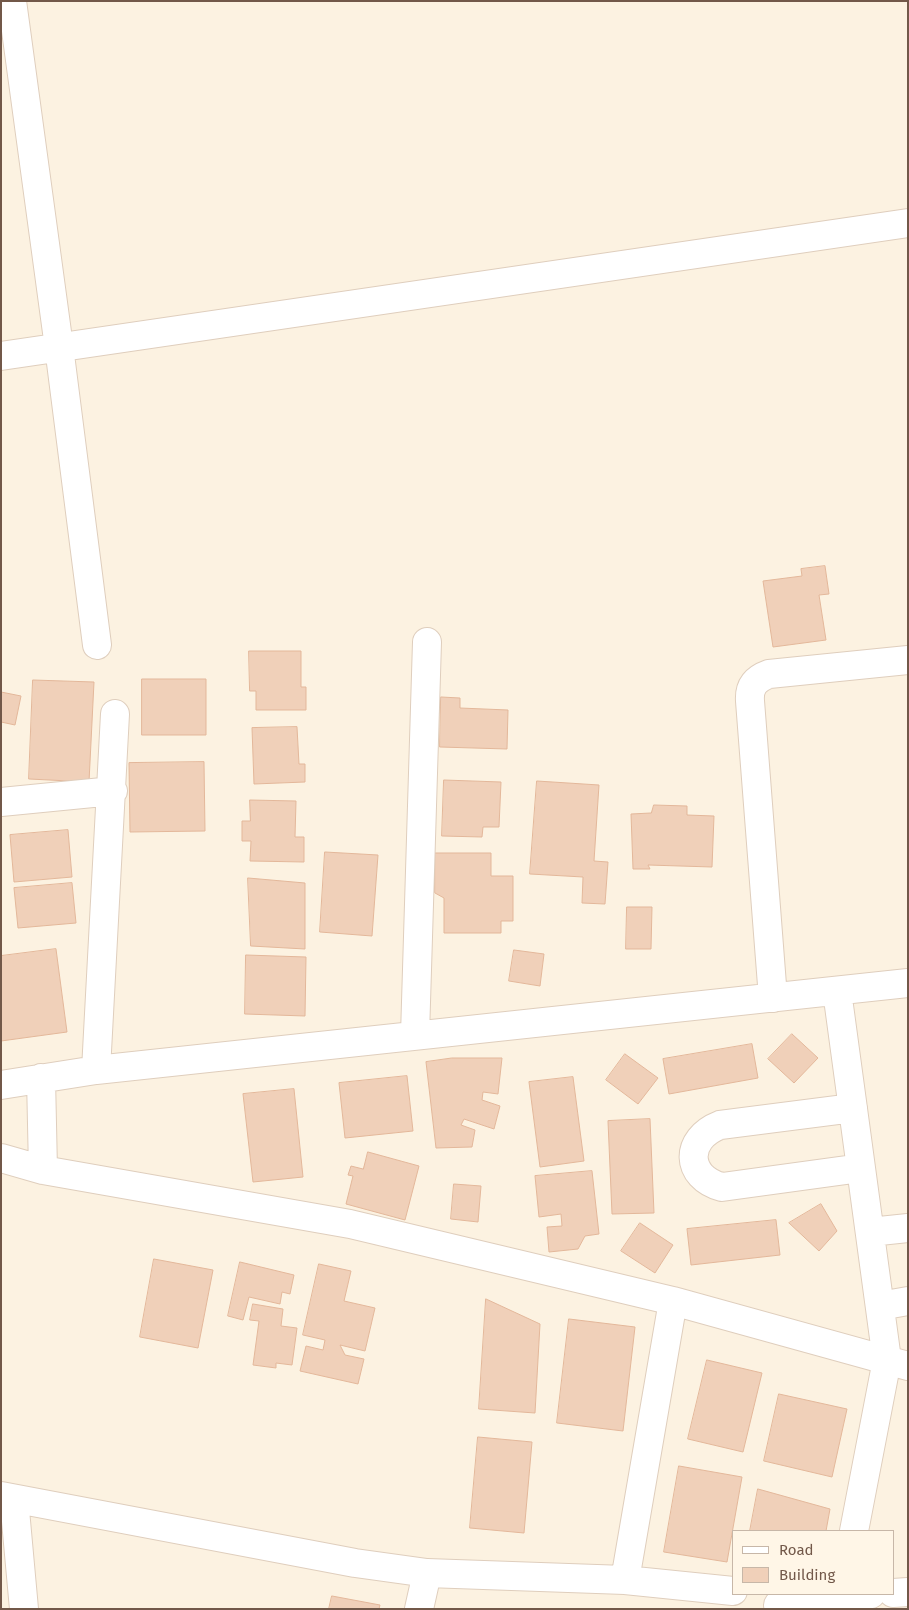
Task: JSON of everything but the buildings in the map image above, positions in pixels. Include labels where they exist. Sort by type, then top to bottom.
[{"type":"street","points":[[12,1],[60,347],[97,646]]},
{"type":"street","points":[[1,356],[908,223]]},
{"type":"street","points":[[415,1035],[427,642]]},
{"type":"street","points":[[773,998],[750,701],[752,687],[756,681],[769,674],[908,660]]},
{"type":"street","points":[[96,1070],[116,714]]},
{"type":"street","points":[[1,802],[112,790]]},
{"type":"street","points":[[1,1085],[96,1070],[908,983]]},
{"type":"street","points":[[837,991],[880,1306],[898,1363],[854,1530]]},
{"type":"street","points":[[41,1078],[43,1170]]},
{"type":"street","points":[[853,1108],[720,1125],[709,1129],[700,1136],[695,1146],[693,1157],[696,1168],[702,1178],[711,1184],[722,1187],[861,1168]]},
{"type":"street","points":[[1,1158],[43,1170],[350,1224],[673,1301],[898,1363]]},
{"type":"street","points":[[870,1232],[908,1228]]},
{"type":"street","points":[[625,1580],[673,1301]]},
{"type":"street","points":[[880,1306],[908,1301]]},
{"type":"street","points":[[24,1609],[8,1498],[356,1563],[427,1573],[625,1580],[732,1591]]},
{"type":"street","points":[[419,1609],[427,1573]]},
{"type":"street","points":[[894,1593],[908,1592]]},
{"type":"street","points":[[773,1603],[841,1595]]}]
